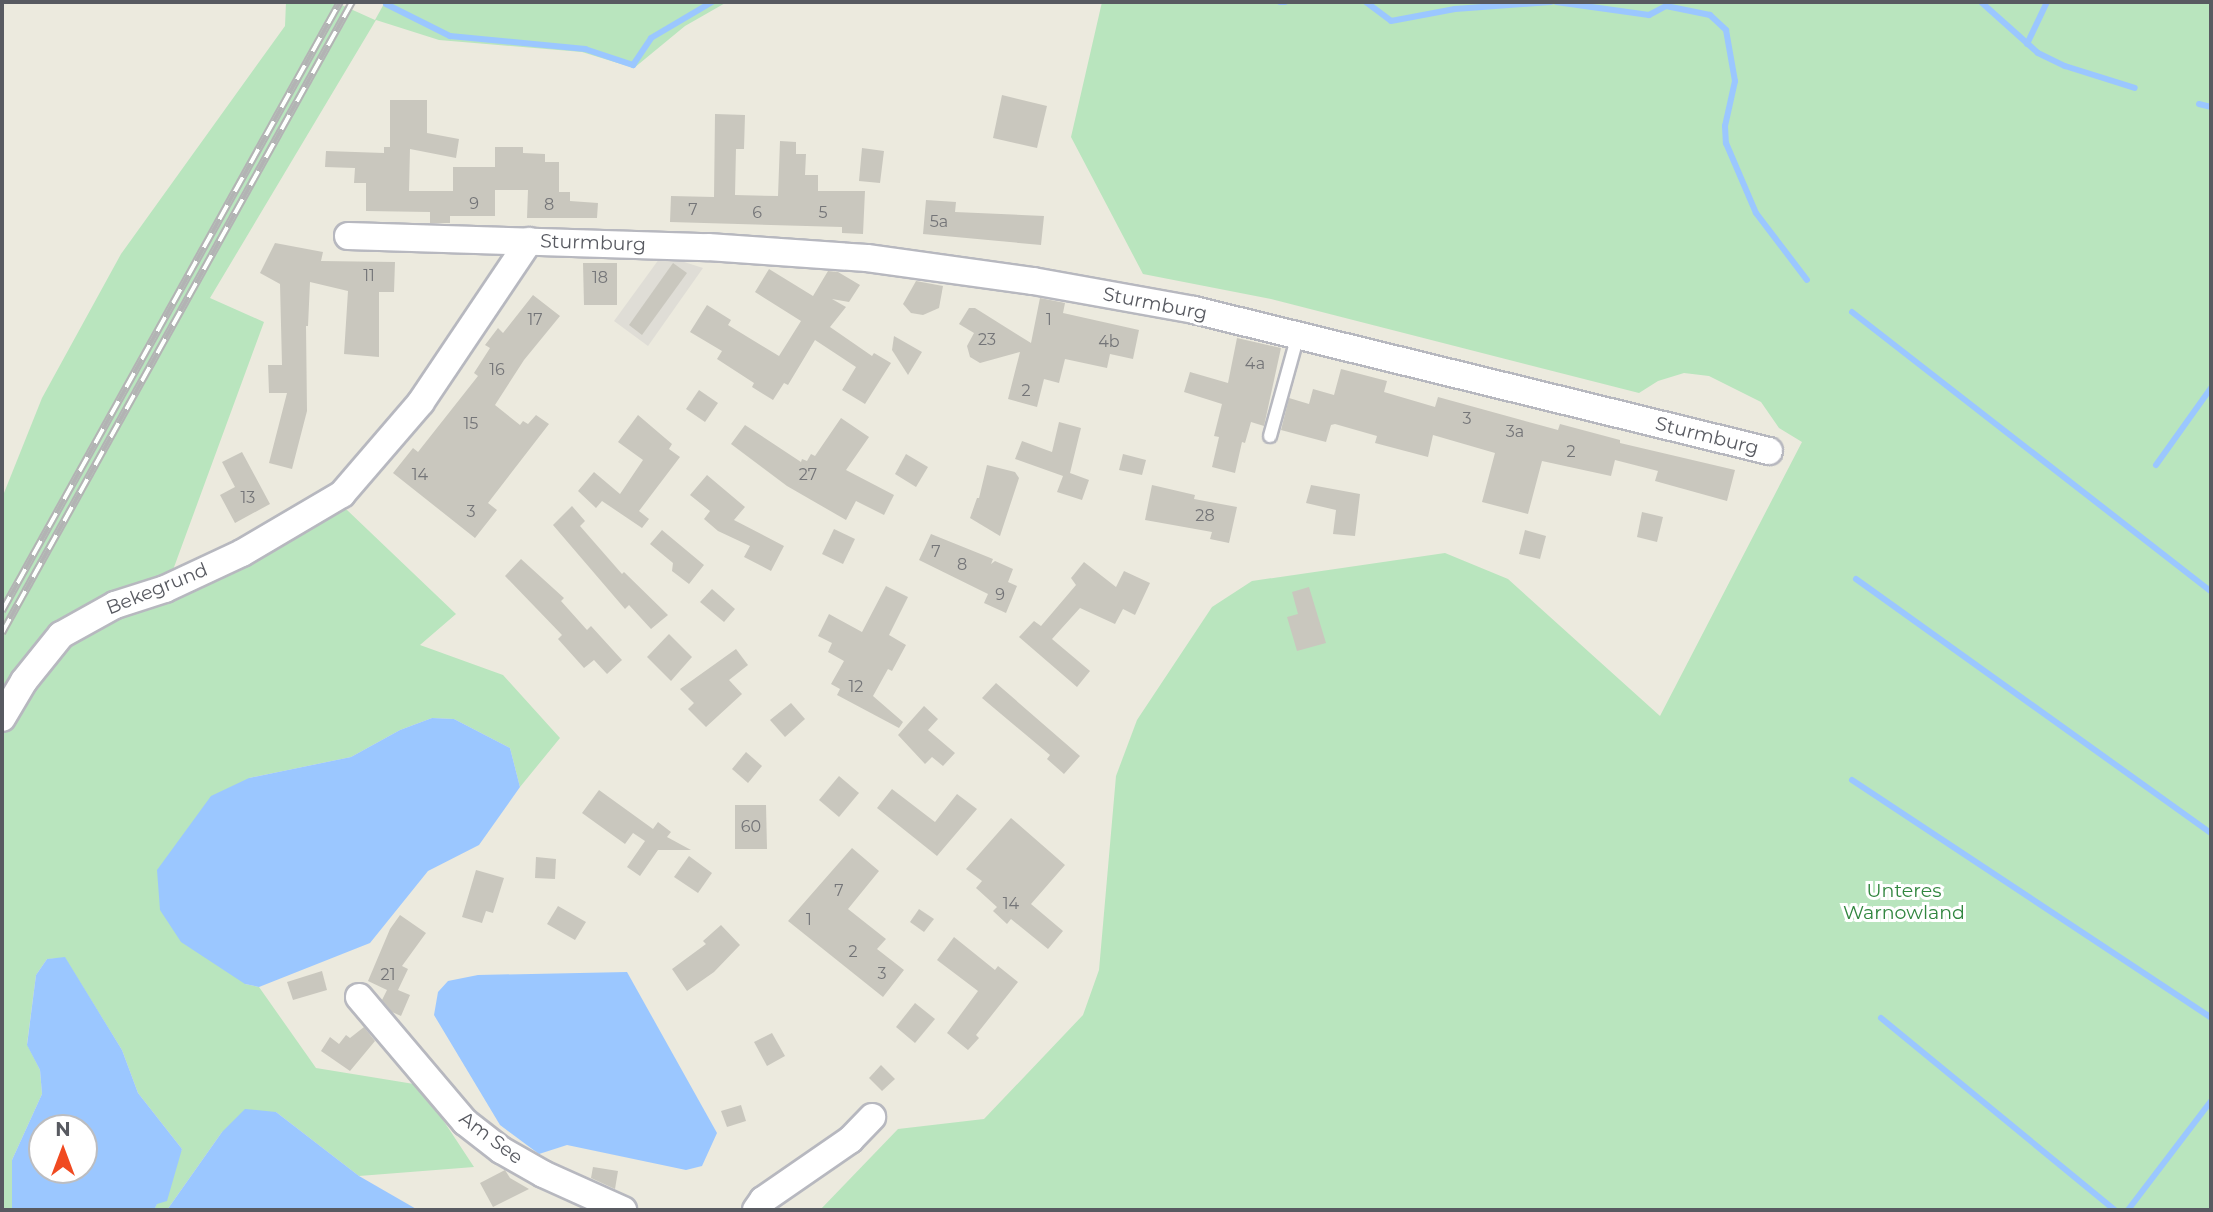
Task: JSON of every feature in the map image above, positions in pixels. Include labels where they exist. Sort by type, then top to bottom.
[{"type":"street","name":"Sturmburg","points":[[348,236],[708,247],[914,263],[1194,310],[1769,451]]},
{"type":"street","name":"Sturmburg","points":[[342,494],[421,402],[529,241]]},
{"type":"street","name":"Bekegrund","points":[[2,718],[45,653],[70,629],[115,605],[166,589],[242,553],[342,494]]},
{"type":"street","name":"Am See","points":[[359,998],[465,1122],[501,1150],[543,1174],[623,1210]]},
{"type":"street","points":[[756,1210],[763,1200],[850,1140],[872,1117]]},
{"type":"lane","points":[[1270,436],[1298,335]]},
{"type":"shaded area","points":[[662,255],[703,268],[648,346],[614,321]]},
{"type":"green space","points":[[286,2],[335,2],[375,20],[385,2],[727,2],[685,26],[634,68],[582,52],[439,40],[376,20],[210,298],[264,322],[166,589],[334,509],[347,510],[456,614],[420,645],[503,675],[560,738],[520,787],[510,748],[454,719],[432,718],[400,730],[351,757],[249,778],[245,984],[259,987],[316,1068],[420,1085],[474,1167],[359,1176],[276,1112],[222,1132],[167,1210],[154,1210],[182,1149],[138,1093],[122,1050],[65,958],[47,959],[36,975],[27,1044],[40,1070],[42,1094],[33,1114],[28,1114],[28,1125],[12,1160],[12,1210],[2,1210],[2,498],[42,398],[121,254],[285,26]]},
{"type":"green space","name":"Unteres Warnowland","points":[[1102,2],[2211,2],[2211,1210],[820,1210],[898,1129],[984,1119],[1083,1015],[1099,970],[1116,776],[1137,720],[1212,607],[1252,581],[1445,553],[1508,579],[1660,716],[1802,442],[1779,428],[1761,402],[1709,376],[1684,373],[1658,381],[1639,393],[1271,299],[1143,274],[1071,137]]},
{"type":"water","points":[[432,718],[454,719],[510,748],[520,787],[479,845],[428,871],[370,943],[259,987],[245,984],[181,942],[160,910],[157,870],[211,796],[249,778],[351,757],[400,730]]},
{"type":"water","points":[[65,957],[122,1050],[138,1093],[182,1149],[167,1201],[157,1204],[154,1210],[12,1210],[12,1160],[28,1125],[28,1184],[98,1184],[98,1114],[33,1114],[42,1094],[40,1070],[27,1045],[36,975],[47,959]]},
{"type":"water","points":[[627,972],[717,1133],[702,1166],[686,1170],[567,1145],[539,1154],[500,1125],[434,1015],[438,992],[448,981],[478,975]]},
{"type":"water","points":[[245,1109],[276,1112],[359,1176],[418,1210],[167,1210],[222,1132]]},
{"type":"building","points":[[1002,95],[1047,106],[1037,148],[993,138]]},
{"type":"building","points":[[390,100],[427,100],[427,133],[459,139],[456,158],[410,149],[409,191],[453,191],[453,167],[495,167],[495,147],[523,147],[523,153],[545,154],[545,162],[559,162],[559,192],[570,192],[570,201],[598,203],[597,218],[527,218],[528,190],[495,190],[495,216],[450,216],[450,223],[430,223],[430,212],[366,211],[366,183],[354,183],[355,168],[325,167],[326,151],[384,153],[384,147],[390,147]]},
{"type":"building","points":[[715,114],[745,115],[744,149],[736,149],[735,195],[778,196],[780,141],[796,142],[796,154],[806,154],[805,175],[818,175],[818,191],[865,191],[863,234],[842,233],[842,227],[670,222],[671,196],[714,197]]},
{"type":"building","points":[[862,148],[884,151],[880,183],[859,181]]},
{"type":"building","points":[[926,200],[956,202],[955,212],[1044,216],[1041,245],[923,234]]},
{"type":"building","points":[[275,243],[323,252],[321,261],[395,262],[394,292],[379,292],[379,357],[344,354],[348,291],[310,282],[306,326],[307,411],[292,469],[269,463],[287,393],[269,393],[268,365],[282,365],[280,284],[260,273]]},
{"type":"building","points":[[583,263],[617,263],[617,305],[584,305]]},
{"type":"building","points":[[673,263],[687,273],[642,335],[629,325]]},
{"type":"building","points":[[769,269],[813,296],[828,271],[838,272],[860,285],[849,302],[832,299],[846,307],[830,327],[872,356],[874,353],[891,363],[865,404],[842,390],[856,367],[815,340],[788,385],[784,383],[773,400],[752,387],[754,383],[717,359],[722,351],[690,332],[707,305],[731,320],[728,325],[779,356],[801,321],[755,292]]},
{"type":"building","points":[[916,281],[943,286],[939,308],[923,315],[911,313],[903,304]]},
{"type":"building","points":[[533,295],[560,316],[524,360],[495,405],[520,425],[523,421],[528,424],[536,415],[549,424],[488,503],[497,510],[475,538],[393,473],[413,448],[418,452],[478,376],[474,373],[490,348],[485,345],[498,328],[503,333]]},
{"type":"building","points":[[1040,298],[1065,303],[1063,313],[1139,330],[1133,359],[1110,354],[1107,368],[1065,359],[1059,383],[1044,379],[1037,407],[1008,399],[1020,352],[980,363],[970,357],[967,346],[974,333],[959,324],[969,308],[975,308],[1031,343]]},
{"type":"building","points":[[894,336],[922,352],[908,375],[892,350]]},
{"type":"building","points":[[1237,338],[1281,348],[1264,426],[1251,422],[1245,443],[1242,442],[1235,473],[1212,467],[1219,437],[1214,436],[1222,404],[1184,392],[1190,372],[1228,383]]},
{"type":"building","points":[[1341,369],[1387,381],[1384,392],[1435,407],[1438,397],[1558,430],[1560,424],[1620,440],[1620,443],[1735,470],[1727,501],[1655,481],[1658,471],[1615,460],[1611,476],[1542,461],[1528,514],[1482,502],[1495,453],[1433,435],[1428,457],[1375,443],[1377,436],[1335,424],[1331,425],[1326,442],[1281,430],[1289,398],[1309,404],[1313,389],[1334,395]]},
{"type":"building","points":[[699,390],[718,403],[705,422],[686,409]]},
{"type":"building","points":[[638,415],[672,444],[669,449],[680,457],[639,511],[649,519],[642,528],[602,501],[596,508],[578,491],[594,472],[620,494],[643,460],[618,442]]},
{"type":"building","points":[[841,418],[869,437],[846,470],[894,495],[884,515],[856,501],[846,520],[787,486],[731,444],[745,425],[801,462],[802,459],[807,461],[811,454],[815,456]]},
{"type":"building","points":[[1059,422],[1081,428],[1070,473],[1089,480],[1082,500],[1057,492],[1063,476],[1015,459],[1022,441],[1052,452]]},
{"type":"building","points":[[242,452],[270,504],[235,523],[220,495],[235,487],[222,462]]},
{"type":"building","points":[[906,454],[928,467],[916,487],[895,474]]},
{"type":"building","points":[[1123,454],[1146,460],[1142,475],[1119,470]]},
{"type":"building","points":[[987,465],[1015,472],[1019,478],[1000,536],[970,518],[979,498]]},
{"type":"building","points":[[707,475],[745,507],[734,520],[784,546],[771,571],[744,557],[750,546],[718,531],[704,519],[710,511],[690,495]]},
{"type":"building","points":[[1152,485],[1195,495],[1194,499],[1237,507],[1229,543],[1210,539],[1212,532],[1145,520]]},
{"type":"building","points":[[1311,485],[1360,494],[1355,536],[1333,534],[1336,510],[1306,503]]},
{"type":"building","points":[[572,506],[585,521],[580,526],[622,574],[624,572],[668,615],[651,629],[629,605],[625,609],[553,525]]},
{"type":"building","points":[[1642,512],[1663,517],[1657,542],[1637,537]]},
{"type":"building","points":[[834,529],[855,539],[843,564],[822,554]]},
{"type":"building","points":[[662,530],[704,565],[689,584],[672,571],[673,563],[650,544]]},
{"type":"building","points":[[1525,530],[1546,536],[1540,559],[1519,554]]},
{"type":"building","points":[[931,534],[993,559],[991,564],[995,561],[1013,569],[1008,582],[1017,586],[1006,613],[984,603],[988,594],[919,560]]},
{"type":"building","points":[[521,559],[564,598],[561,601],[587,630],[591,626],[622,660],[607,674],[594,660],[584,668],[558,639],[562,635],[505,576]]},
{"type":"building","points":[[1084,562],[1116,587],[1124,571],[1150,583],[1135,615],[1123,609],[1115,624],[1080,608],[1052,639],[1090,671],[1077,687],[1019,637],[1034,621],[1041,626],[1076,585],[1071,578]]},
{"type":"building","points":[[886,586],[908,597],[889,635],[906,645],[892,671],[888,669],[873,696],[903,722],[899,728],[837,695],[840,689],[831,684],[844,661],[828,652],[832,643],[818,636],[829,614],[862,632]]},
{"type":"building","points":[[1309,587],[1326,643],[1297,651],[1287,617],[1298,614],[1292,592]]},
{"type":"building","points":[[712,589],[735,609],[724,622],[700,602]]},
{"type":"building","points":[[669,634],[692,657],[671,681],[647,657]]},
{"type":"building","points":[[736,649],[748,665],[729,680],[742,694],[706,727],[688,709],[694,703],[680,689]]},
{"type":"building","points":[[996,683],[1080,756],[1064,774],[1047,759],[1050,755],[982,698]]},
{"type":"building","points":[[791,703],[805,719],[785,737],[770,720]]},
{"type":"building","points":[[924,706],[938,719],[928,730],[955,753],[943,766],[932,757],[925,764],[898,735]]},
{"type":"building","points":[[746,752],[762,766],[748,783],[732,769]]},
{"type":"building","points":[[839,776],[859,793],[839,817],[819,800]]},
{"type":"building","points":[[892,789],[935,822],[957,794],[977,809],[937,856],[877,808]]},
{"type":"building","points":[[599,790],[653,829],[658,822],[671,832],[667,837],[691,850],[658,850],[640,876],[627,867],[645,841],[633,833],[625,844],[582,813]]},
{"type":"building","points":[[735,805],[766,805],[767,849],[735,849]]},
{"type":"building","points":[[1011,818],[1065,865],[1031,904],[1063,931],[1048,949],[1011,919],[1007,924],[993,911],[997,907],[976,888],[982,881],[966,869]]},
{"type":"building","points":[[852,848],[879,871],[848,909],[886,939],[877,949],[904,970],[883,997],[788,921]]},
{"type":"building","points":[[689,856],[712,873],[698,893],[674,877]]},
{"type":"building","points":[[536,857],[556,859],[555,879],[535,878]]},
{"type":"building","points":[[476,870],[504,878],[493,913],[486,911],[482,923],[462,917]]},
{"type":"building","points":[[558,906],[586,922],[575,940],[547,924]]},
{"type":"building","points":[[919,909],[934,919],[924,932],[910,922]]},
{"type":"building","points":[[400,915],[426,933],[402,966],[408,969],[398,990],[410,995],[401,1016],[392,1012],[382,1000],[387,990],[368,981],[390,929]]},
{"type":"building","points":[[721,925],[740,945],[714,972],[687,991],[672,969],[706,944],[703,941]]},
{"type":"building","points":[[954,937],[995,970],[998,966],[1018,982],[976,1035],[979,1038],[968,1050],[947,1033],[978,991],[937,960]]},
{"type":"building","points":[[322,971],[327,990],[293,1000],[287,982]]},
{"type":"building","points":[[915,1003],[935,1019],[915,1043],[896,1027]]},
{"type":"building","points":[[364,1027],[375,1041],[350,1071],[321,1051],[330,1037],[339,1044],[346,1035],[350,1038]]},
{"type":"building","points":[[772,1033],[785,1056],[767,1066],[754,1042]]},
{"type":"building","points":[[881,1065],[895,1079],[882,1091],[869,1078]]},
{"type":"building","points":[[741,1105],[746,1121],[727,1127],[721,1111]]},
{"type":"building","points":[[593,1167],[618,1171],[615,1189],[591,1178]]},
{"type":"building","points":[[505,1170],[510,1178],[529,1189],[493,1207],[480,1183]]},
{"type":"waterway","points":[[386,4],[450,36],[585,49],[633,65],[651,38],[712,2]]},
{"type":"waterway","points":[[1280,2],[1285,2]]},
{"type":"waterway","points":[[1366,2],[1391,21],[1455,9],[1551,2]]},
{"type":"waterway","points":[[1556,2],[1649,15],[1666,6],[1710,15],[1726,30],[1735,81],[1725,126],[1726,143],[1756,213],[1807,280]]},
{"type":"waterway","points":[[1981,2],[2038,53],[2065,66],[2135,88]]},
{"type":"waterway","points":[[2027,44],[2047,2]]},
{"type":"waterway","points":[[2199,104],[2211,107]]},
{"type":"waterway","points":[[1852,312],[2211,591]]},
{"type":"waterway","points":[[2156,465],[2211,388]]},
{"type":"waterway","points":[[1856,579],[2211,833]]},
{"type":"waterway","points":[[1852,780],[2211,1018]]},
{"type":"waterway","points":[[1881,1018],[2115,1210]]},
{"type":"waterway","points":[[2128,1210],[2211,1101]]},
{"type":"railway","points":[[2,611],[340,2]]},
{"type":"railway","points":[[2,633],[352,2]]}]
